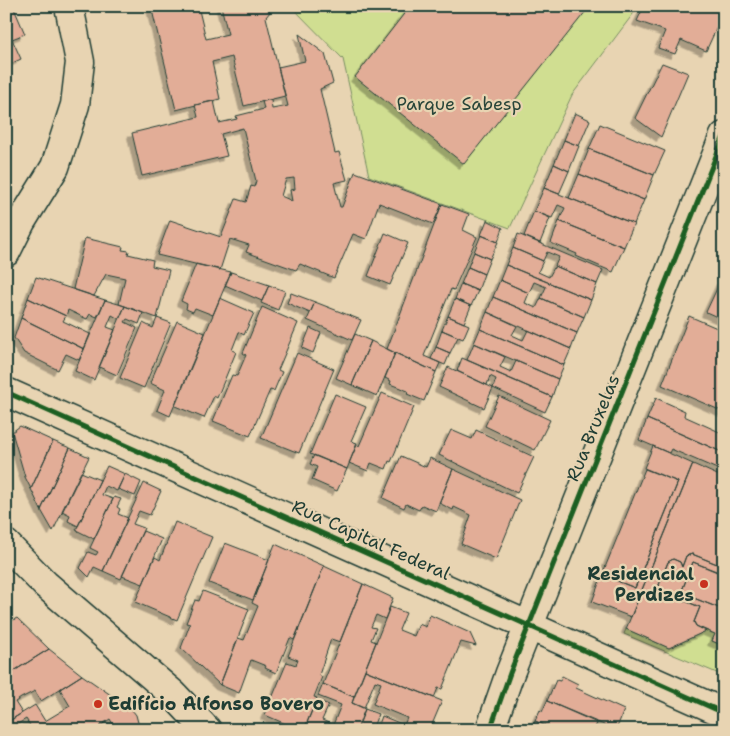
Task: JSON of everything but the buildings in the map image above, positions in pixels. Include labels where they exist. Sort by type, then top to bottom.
[{"type":"street","points":[[6,252],[21,222],[56,167],[75,105],[80,62],[69,6]]},
{"type":"street","name":"Rua Bruxelas","points":[[490,730],[529,626],[724,136]]},
{"type":"street","name":"Rua Capital Federal","points":[[6,392],[724,713]]},
{"type":"street","points":[[6,544],[45,584],[173,694],[198,725]]},
{"type":"green space","name":"Parque Sabesp","points":[[291,6],[639,6],[572,95],[510,228],[369,176],[343,59]]},
{"type":"green space","points":[[626,629],[669,648],[706,631],[715,634],[712,641],[724,646],[724,676],[624,634]]},
{"type":"cycle path","points":[[490,730],[510,673],[724,136]]},
{"type":"cycle path","points":[[6,392],[724,713]]},
{"type":"place","name":"Residencial Perdizes","points":[[704,584]]},
{"type":"place","name":"Edifício Alfonso Bovero","points":[[98,704]]}]
